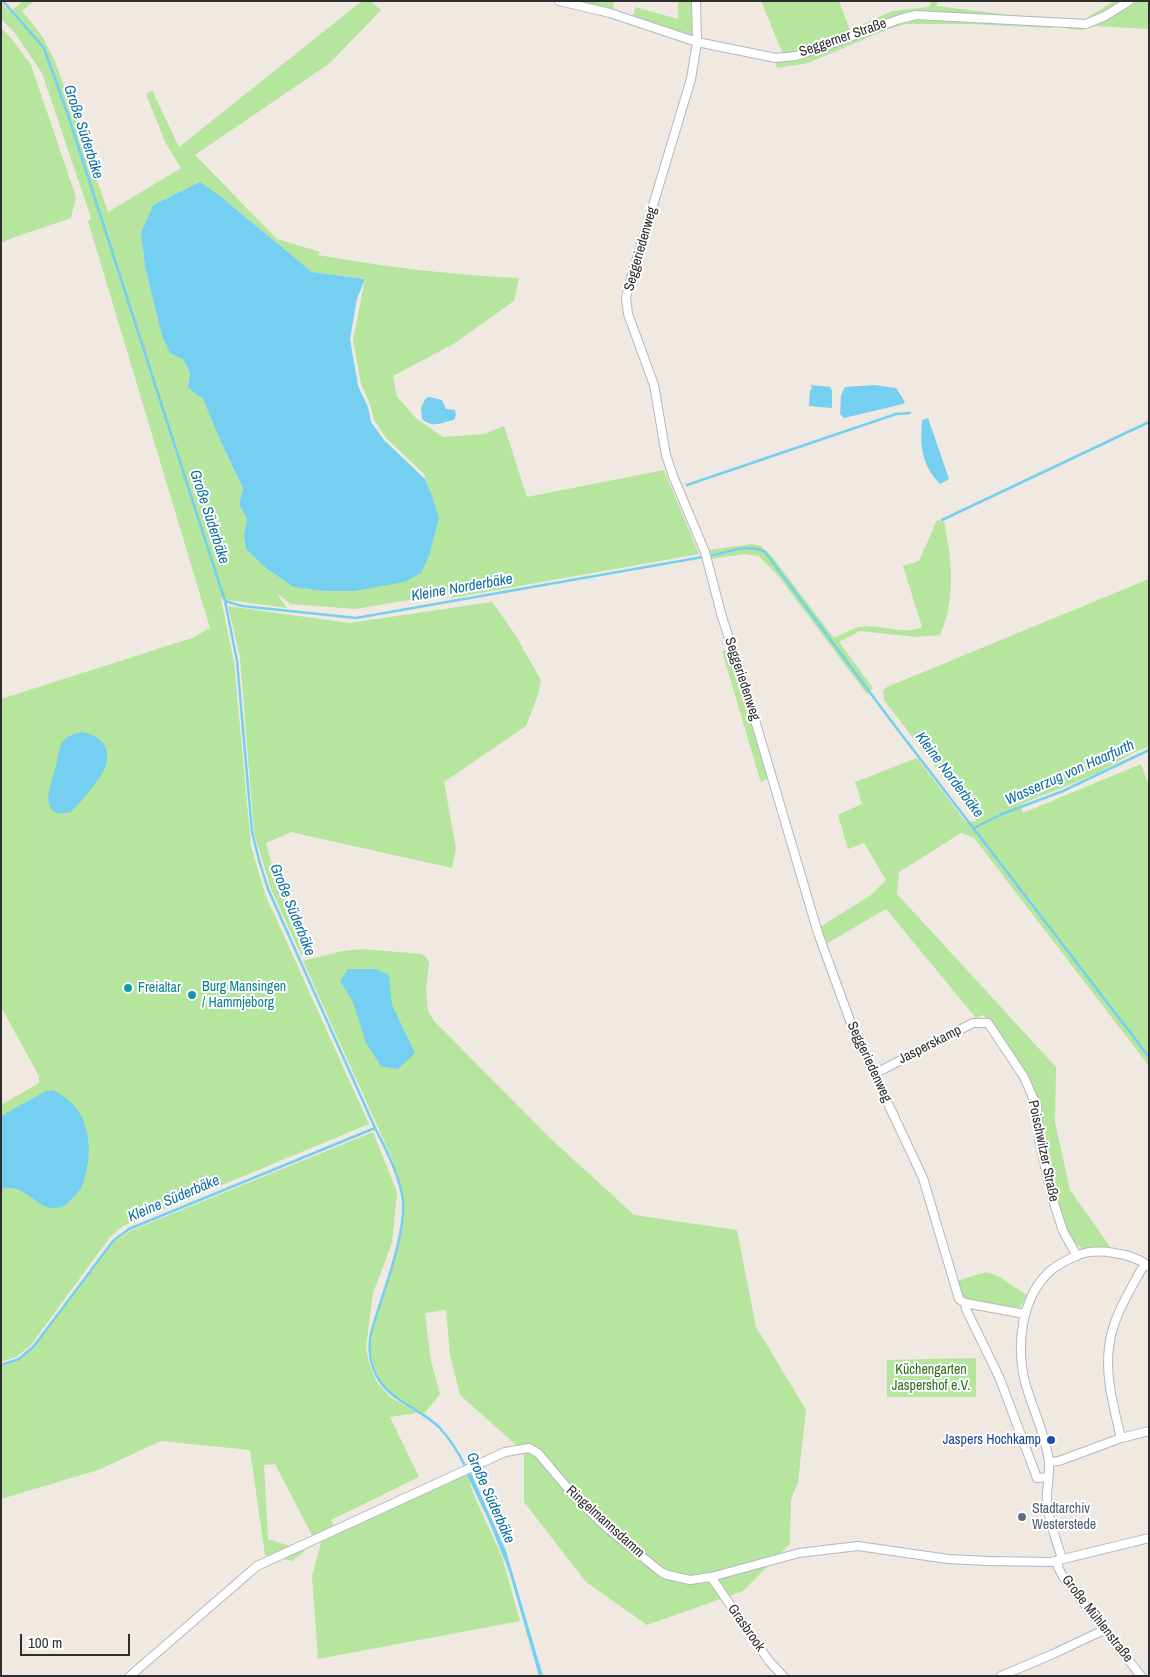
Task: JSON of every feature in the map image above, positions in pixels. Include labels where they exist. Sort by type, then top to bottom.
[{"type":"street","name":"Seggerner Straße","points":[[559,1],[610,13],[697,42],[776,58],[796,56],[900,18],[916,15],[1086,24],[1105,16],[1129,1]]},
{"type":"street","name":"Seggeriedenweg","points":[[696,1],[697,42],[691,79],[626,298],[628,314],[654,385],[666,455],[705,552],[722,618],[744,683],[818,933],[853,1029],[923,1178],[960,1299],[965,1303],[966,1309],[1000,1379],[1037,1478],[1048,1478]]},
{"type":"street","name":"Jasperskamp","points":[[874,1074],[973,1023],[988,1023]]},
{"type":"street","name":"Poischwitzer Straße","points":[[988,1023],[1024,1077],[1037,1107],[1038,1139],[1052,1197],[1063,1231],[1077,1256]]},
{"type":"street","points":[[1120,1438],[1110,1389],[1108,1346],[1117,1318],[1141,1270],[1147,1265],[1130,1257],[1111,1252],[1081,1254],[1065,1261],[1050,1271],[1037,1287],[1025,1314],[1021,1340],[1021,1360],[1025,1381],[1049,1462],[1059,1461],[1120,1438],[1149,1431]]},
{"type":"street","points":[[965,1303],[1025,1314]]},
{"type":"street","name":"Ringelmannsdamm","points":[[130,1676],[257,1566],[505,1452],[529,1448],[538,1453],[576,1498],[608,1528],[661,1572],[668,1576],[690,1580],[711,1578],[799,1553],[858,1546],[948,1559],[988,1562],[1060,1560],[1149,1538]]},
{"type":"street","name":"Große Mühlenstraße","points":[[1049,1462],[1047,1502],[1060,1560],[1058,1568],[1063,1577],[1141,1676]]},
{"type":"street","name":"Grasbrook","points":[[711,1578],[769,1661],[783,1676]]},
{"type":"street","points":[[1001,1676],[1104,1630]]},
{"type":"green space","points":[[23,1],[34,1],[22,11],[42,36],[55,61],[108,212],[181,168],[166,144],[146,94],[152,90],[179,147],[362,1],[371,1],[381,10],[330,63],[195,155],[277,239],[320,252],[318,255],[418,270],[519,278],[514,301],[455,343],[393,376],[397,397],[417,419],[443,437],[484,434],[504,426],[527,497],[664,470],[699,554],[452,598],[451,593],[355,609],[291,604],[277,594],[287,608],[221,599],[234,662],[251,846],[265,894],[369,1124],[123,1226],[110,1237],[31,1345],[16,1357],[1,1362],[1,1189],[19,1190],[44,1205],[70,1202],[81,1188],[88,1167],[9,1113],[1,1116],[1,1105],[39,1083],[39,1076],[1,1007],[1,699],[192,638],[210,628],[88,221],[91,218],[42,73],[14,32],[1,19],[1,2],[10,12]],"holes":[[[200,183],[220,196],[312,272],[365,279],[353,340],[361,384],[370,404],[374,420],[386,438],[424,474],[439,518],[430,553],[354,591],[323,591],[293,587],[266,568],[244,534],[247,519],[239,504],[243,490],[203,398],[188,388],[190,373],[183,359],[162,336],[145,267],[141,233],[153,205]]]},
{"type":"green space","points":[[569,1],[614,1],[613,11]]},
{"type":"green space","points":[[678,1],[693,1],[695,38],[633,18],[635,7],[678,19]]},
{"type":"green space","points":[[761,1],[839,1],[850,30],[892,11],[929,7],[932,1],[938,1],[936,6],[1019,16],[1052,17],[1051,28],[970,24],[907,24],[888,29],[808,63],[777,68],[773,54],[783,54]]},
{"type":"green space","points":[[1114,1],[1124,1],[1128,7],[1136,1],[1149,1],[1149,29],[1095,26],[1082,30],[1068,29],[1069,19],[1082,21]]},
{"type":"green space","points":[[1,28],[12,39],[31,65],[76,197],[71,218],[1,243]]},
{"type":"green space","points":[[937,520],[944,522],[949,550],[951,579],[948,608],[940,635],[916,637],[860,631],[839,642],[873,688],[867,694],[779,577],[759,556],[745,554],[710,559],[709,550],[752,544],[761,546],[770,554],[834,638],[853,629],[867,626],[899,630],[915,629],[922,627],[903,566],[919,561]]},
{"type":"green space","points":[[1149,579],[1149,747],[1086,778],[1020,805],[1023,813],[1141,764],[1149,786],[1149,1066],[974,838],[961,833],[899,872],[897,894],[1056,1067],[1055,1122],[1070,1190],[1111,1248],[1084,1250],[1069,1238],[1063,1227],[1048,1166],[1037,1103],[1014,1056],[983,1015],[976,1018],[886,909],[826,944],[820,927],[871,895],[886,880],[864,843],[848,849],[838,815],[862,804],[855,782],[917,758],[966,822],[977,821],[884,700],[883,690]]},
{"type":"green space","points":[[492,602],[514,633],[541,680],[538,695],[526,726],[444,782],[456,848],[452,868],[291,832],[266,843],[279,890],[310,948],[301,955],[271,889],[254,833],[240,658],[228,606],[349,623]]},
{"type":"green space","points":[[730,650],[769,777],[761,783],[722,651]]},
{"type":"green space","points":[[362,949],[421,954],[426,957],[429,963],[426,990],[428,1011],[434,1021],[551,1139],[634,1215],[737,1230],[756,1327],[806,1410],[798,1482],[791,1500],[790,1544],[743,1591],[647,1625],[586,1582],[524,1502],[524,1452],[460,1395],[450,1355],[446,1310],[425,1313],[431,1361],[440,1394],[424,1414],[391,1394],[379,1379],[372,1360],[370,1347],[373,1328],[400,1242],[403,1219],[403,1195],[393,1161],[303,961],[342,951]]},
{"type":"green space","points":[[373,1132],[397,1192],[392,1243],[373,1293],[366,1348],[376,1381],[390,1397],[418,1413],[390,1417],[419,1477],[331,1520],[335,1528],[313,1537],[275,1464],[264,1465],[268,1539],[305,1551],[292,1561],[265,1555],[250,1450],[161,1441],[98,1470],[1,1499],[1,1367],[19,1360],[34,1347],[113,1243],[130,1231]]},
{"type":"green space","points":[[986,1272],[998,1276],[1027,1295],[1017,1313],[965,1302],[954,1282]]},
{"type":"green space","name":"Küchengarten Jaspershof e.V.","points":[[976,1358],[976,1397],[887,1397],[887,1360]]},
{"type":"green space","points":[[466,1470],[473,1493],[502,1557],[520,1621],[318,1659],[312,1576],[322,1539]]},
{"type":"water","points":[[200,182],[220,196],[312,272],[365,279],[357,299],[350,339],[358,386],[368,407],[371,422],[384,440],[425,479],[439,518],[430,553],[421,573],[404,582],[354,591],[323,591],[293,587],[266,568],[246,549],[244,534],[247,519],[239,504],[243,489],[203,399],[188,388],[190,373],[183,359],[170,353],[162,336],[145,267],[141,233],[153,205]]},
{"type":"water","points":[[811,385],[830,387],[832,391],[832,408],[809,406]]},
{"type":"water","points":[[875,385],[896,388],[905,402],[844,418],[840,414],[841,395],[845,387]]},
{"type":"water","points":[[429,397],[442,400],[446,409],[455,410],[454,420],[430,424],[422,419],[421,408],[425,399]]},
{"type":"water","points":[[928,418],[949,479],[940,484],[925,462],[923,454],[921,438],[922,420]]},
{"type":"water","points":[[81,732],[94,736],[103,743],[107,754],[105,768],[100,778],[71,812],[60,813],[53,811],[48,799],[59,749],[66,739]]},
{"type":"water","points":[[348,969],[376,969],[389,975],[392,1005],[415,1053],[398,1069],[381,1066],[366,1043],[353,1002],[340,981]]},
{"type":"water","points":[[53,1090],[68,1099],[79,1112],[86,1129],[89,1149],[85,1178],[81,1188],[63,1206],[49,1208],[18,1190],[10,1188],[1,1189],[1,1116],[44,1092]]},
{"type":"water","points":[[467,1464],[506,1551],[543,1676],[539,1676],[509,1571],[488,1519],[463,1467]]},
{"type":"waterway","name":"Große Süderbäke","points":[[3,1],[44,48],[68,115],[225,601],[237,661],[252,832],[268,889],[391,1160],[400,1185],[403,1219],[393,1263],[372,1330],[370,1345],[371,1360],[375,1373],[389,1392],[439,1427],[454,1446],[466,1468]]},
{"type":"waterway","points":[[687,485],[896,414],[910,413]]},
{"type":"waterway","points":[[942,520],[1149,422]]},
{"type":"waterway","name":"Kleine Norderbäke","points":[[710,556],[745,548],[759,549],[765,552],[895,726],[1149,1057]]},
{"type":"waterway","name":"Kleine Norderbäke","points":[[225,601],[242,606],[356,618],[703,557]]},
{"type":"waterway","name":"Wasserzug von Haarfurth","points":[[974,828],[1002,814],[1063,791],[1149,750]]},
{"type":"waterway","name":"Kleine Süderbäke","points":[[1,1365],[19,1359],[34,1346],[113,1241],[129,1229],[375,1128]]},
{"type":"place","name":"Freialtar","points":[[128,988]]},
{"type":"place","name":"Burg Mansingen / Hammjeborg","points":[[192,995]]},
{"type":"place","name":"Jaspers Hochkamp","points":[[1051,1440]]},
{"type":"place","name":"Stadtarchiv Westerstede","points":[[1022,1517]]}]
